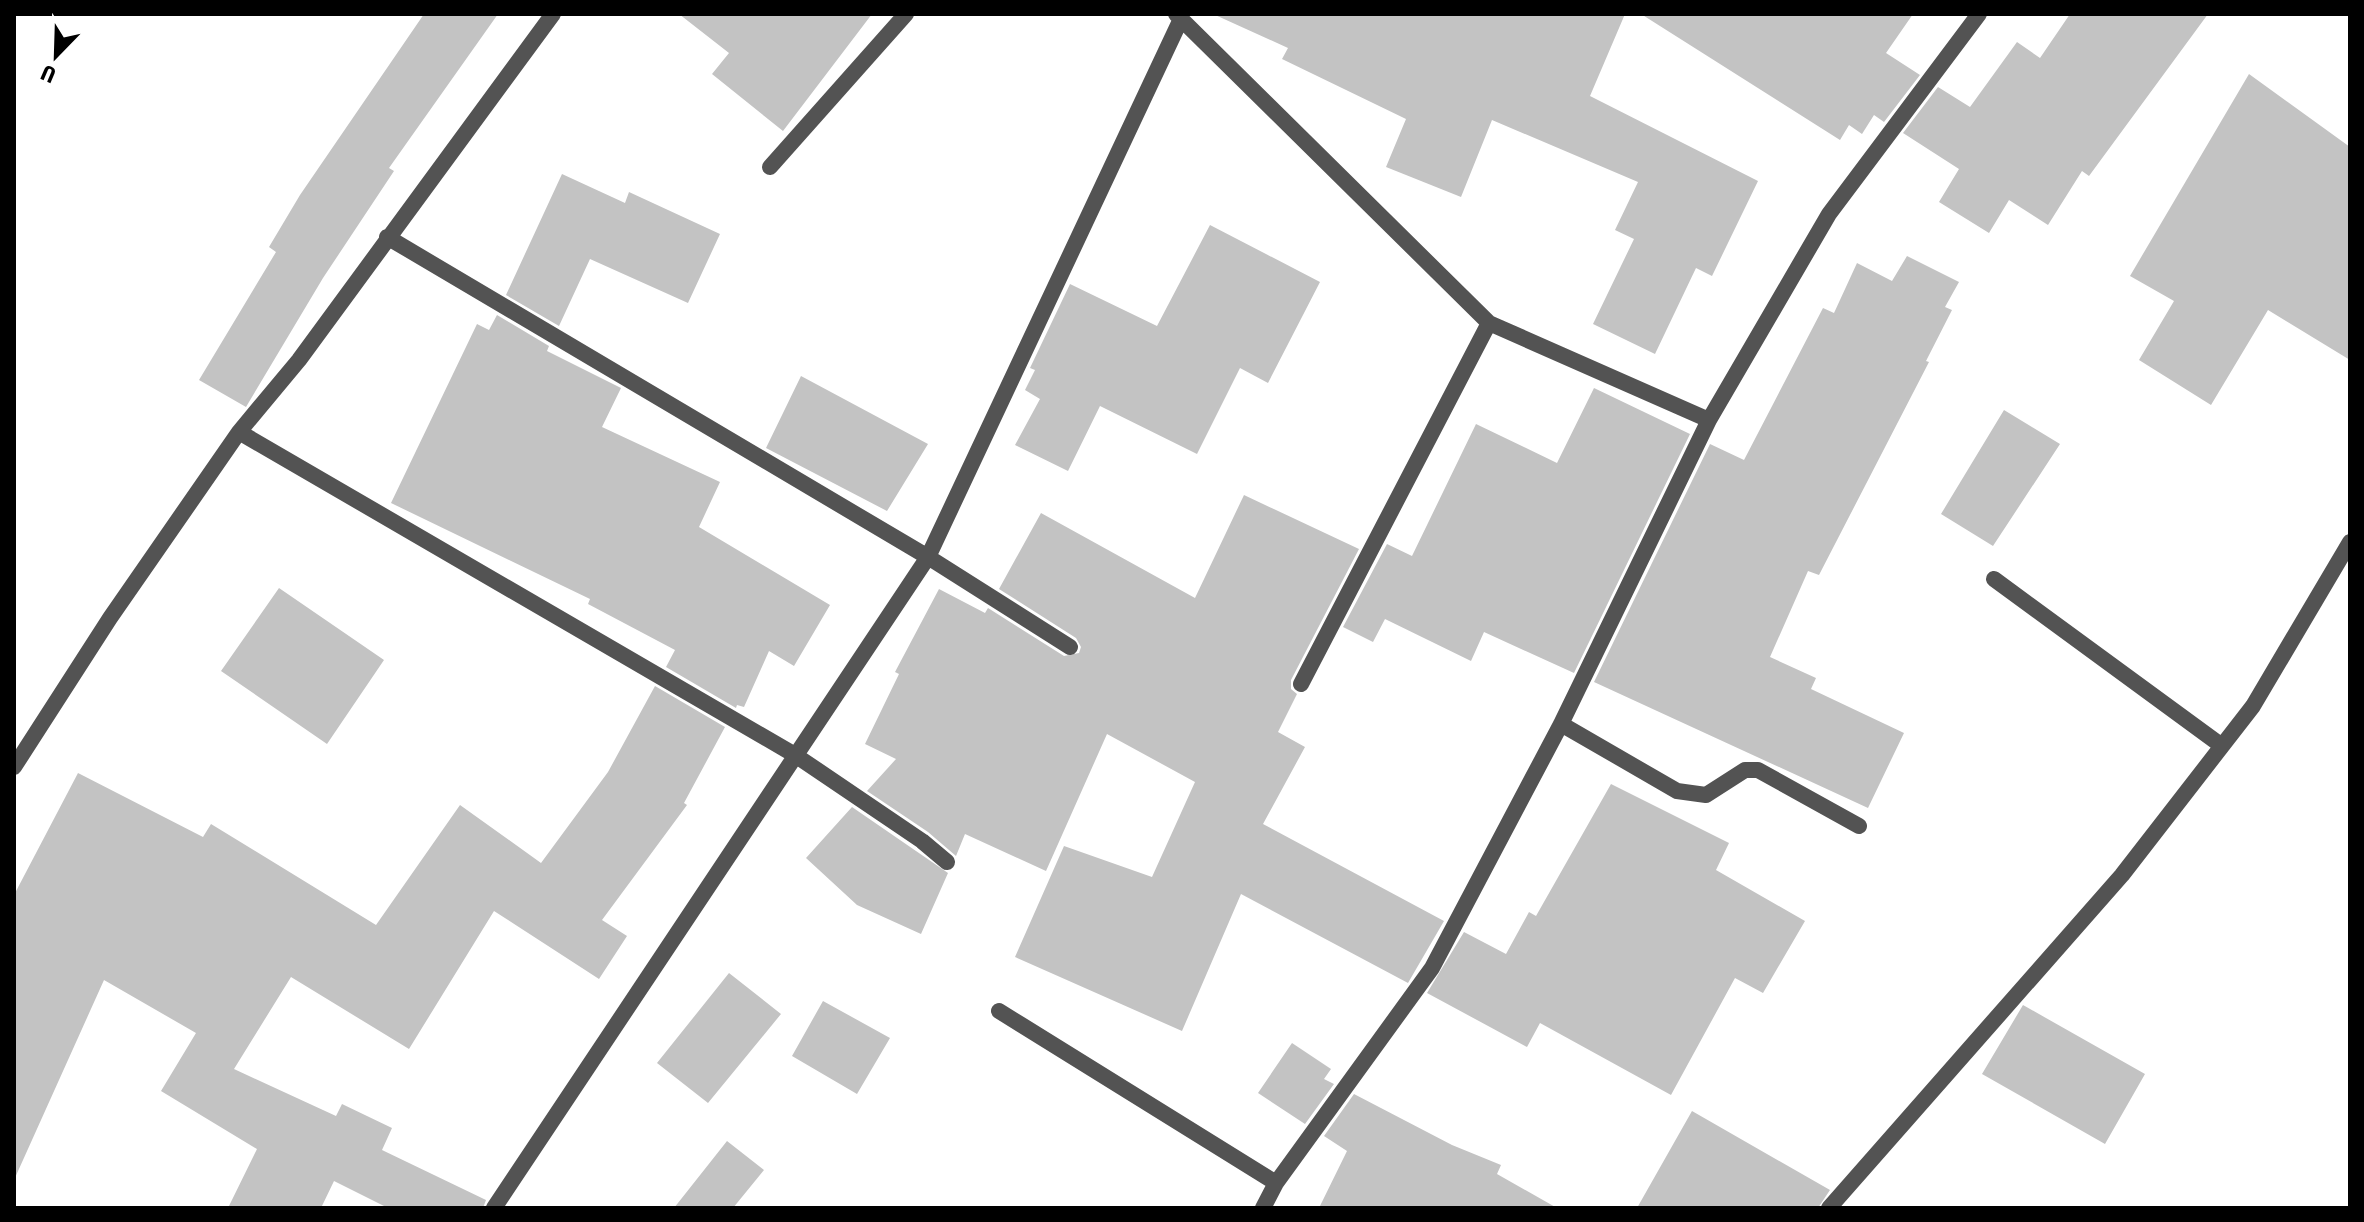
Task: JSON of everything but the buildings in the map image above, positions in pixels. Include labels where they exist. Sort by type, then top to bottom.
[{"type":"street","points":[[14,767],[110,618],[239,432],[299,360],[553,14]]},
{"type":"street","points":[[770,167],[906,14]]},
{"type":"street","points":[[1263,1208],[1276,1183],[1432,968],[1561,724],[1709,420],[1829,214],[1979,14]]},
{"type":"street","points":[[494,1208],[928,557],[1179,16],[1489,323],[1709,420]]},
{"type":"street","points":[[387,237],[928,557],[1070,647]]},
{"type":"street","points":[[1301,684],[1489,323]]},
{"type":"street","points":[[239,432],[795,755],[922,841],[947,862]]},
{"type":"street","points":[[1829,1208],[2122,875],[2253,706],[2350,542]]},
{"type":"street","points":[[1994,579],[2222,746]]},
{"type":"street","points":[[1561,724],[1677,791],[1706,795],[1745,770],[1758,770],[1859,826]]},
{"type":"street","points":[[999,1011],[1276,1183]]}]
